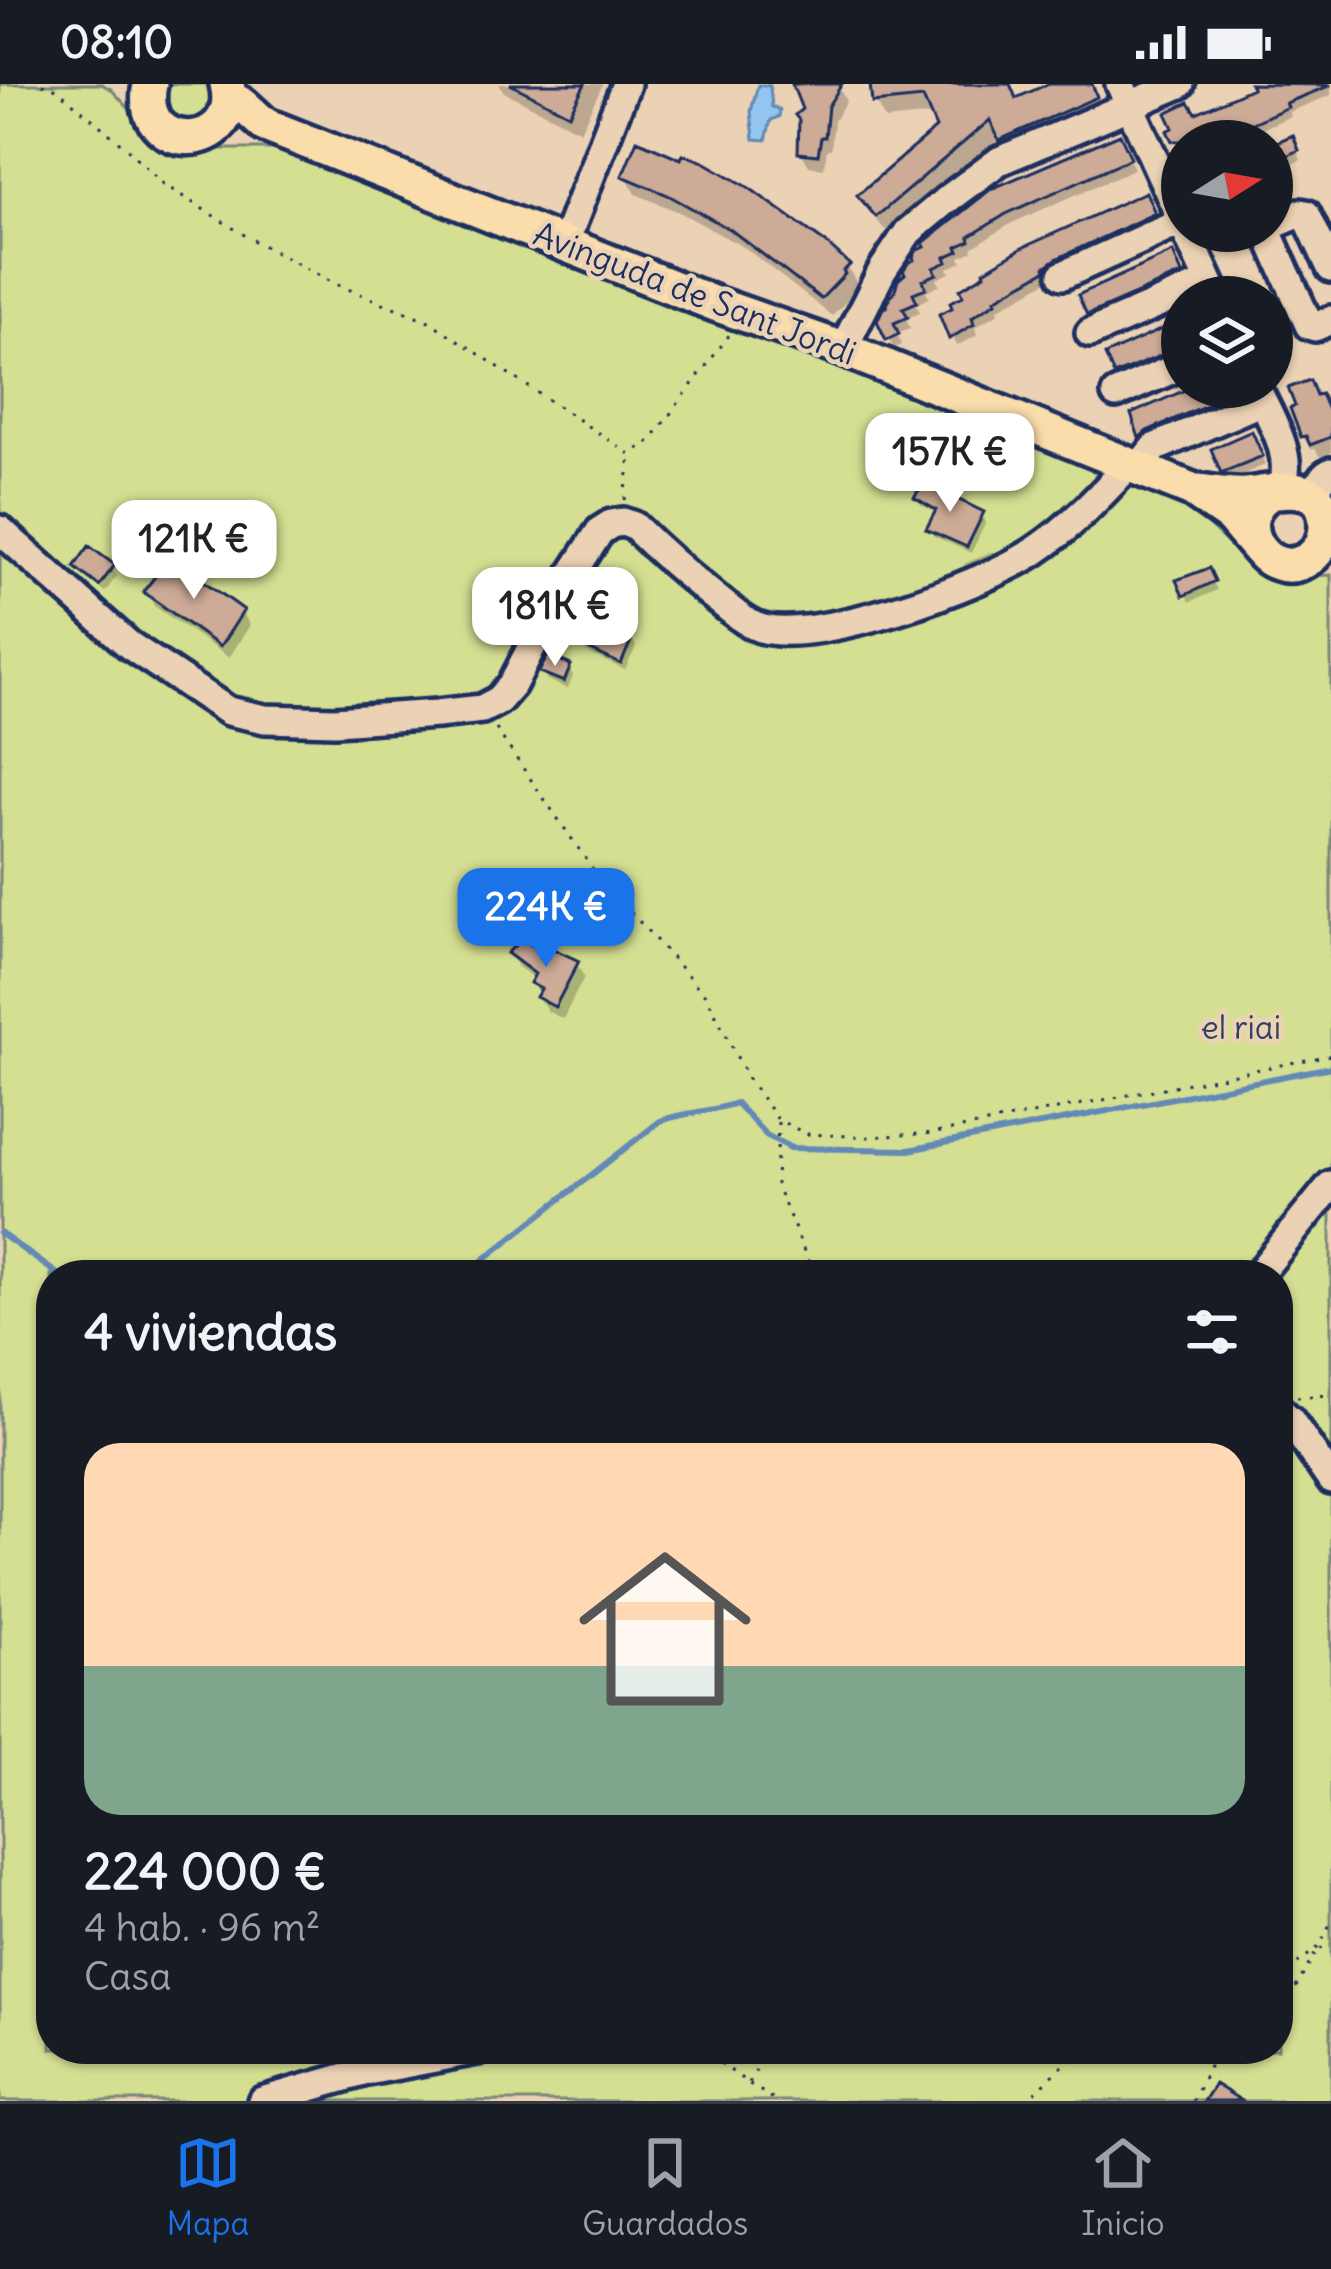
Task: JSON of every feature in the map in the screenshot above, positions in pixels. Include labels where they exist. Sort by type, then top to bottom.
[{"type":"main road","name":"Avinguda de Sant Jordi","points":[[141,90],[156,123],[173,136],[195,138],[227,97],[265,125],[844,349],[1192,490],[1232,517],[1259,550]]},
{"type":"main road","name":"Avinguda de Sant Jordi","points":[[1192,490],[1236,495],[1278,489]]},
{"type":"main road","points":[[1297,563],[1319,549],[1326,516],[1312,496],[1278,489],[1259,501],[1252,514],[1250,530],[1259,550],[1275,562],[1297,563],[1331,558]]},
{"type":"street","points":[[564,244],[626,84]]},
{"type":"street","points":[[844,349],[882,271],[908,232],[999,161],[1126,95],[1180,84]]},
{"type":"street","points":[[1126,95],[1161,174]]},
{"type":"street","points":[[1293,216],[1306,214],[1331,268]]},
{"type":"street","points":[[1063,275],[1161,231]]},
{"type":"street","points":[[1280,252],[1309,326],[1331,320]]},
{"type":"street","points":[[1090,333],[1161,307]]},
{"type":"street","points":[[1117,394],[1161,374]]},
{"type":"street","points":[[0,530],[129,645],[228,711],[265,719],[335,721],[482,709],[512,685],[558,596],[600,530],[611,524],[634,526],[690,578],[755,626],[796,631],[827,627],[945,594],[1033,553],[1154,448],[1232,408]]},
{"type":"street","points":[[1265,408],[1283,454],[1286,476],[1278,489]]},
{"type":"street","points":[[1326,516],[1318,484],[1331,472]]},
{"type":"street","points":[[1270,1260],[1331,1185]]},
{"type":"street","points":[[1293,1424],[1331,1480]]},
{"type":"street","points":[[262,2101],[404,2064]]},
{"type":"path","points":[[42,84],[57,89],[163,184],[335,284],[429,321],[630,454]]},
{"type":"path","points":[[630,454],[650,441],[745,314]]},
{"type":"path","points":[[623,522],[630,454]]},
{"type":"path","points":[[482,709],[594,871],[707,997],[749,1082],[778,1120],[807,1134],[936,1133],[1331,1055]]},
{"type":"path","points":[[778,1120],[776,1184],[808,1260]]},
{"type":"path","points":[[1293,1402],[1331,1395]]},
{"type":"path","points":[[1293,1993],[1331,1922]]},
{"type":"path","points":[[1319,1947],[1331,1954]]},
{"type":"path","points":[[1293,1967],[1319,1947]]},
{"type":"path","points":[[721,2064],[777,2101]]},
{"type":"path","points":[[748,2084],[759,2064]]},
{"type":"path","points":[[1027,2101],[1065,2064]]},
{"type":"path","points":[[1193,2101],[1210,2064]]},
{"type":"green space","name":"el riai","points":[[0,84],[101,84],[166,149],[279,149],[1183,502],[1265,578],[1331,575],[1331,2101],[0,2101]]},
{"type":"green space","points":[[167,84],[210,84],[213,100],[208,112],[200,119],[178,119],[165,100]]},
{"type":"water","points":[[758,85],[770,86],[772,107],[780,110],[779,117],[771,120],[766,140],[754,139],[751,111]]},
{"type":"building","points":[[510,84],[585,84],[569,114]]},
{"type":"building","points":[[792,84],[842,84],[828,106],[818,155],[798,153],[795,115],[802,109]]},
{"type":"building","points":[[870,84],[1010,84],[1016,98],[1048,84],[1092,84],[1097,97],[999,140],[990,120],[876,217],[857,195],[936,128],[923,98],[872,103]]},
{"type":"building","points":[[1250,84],[1331,85],[1286,103],[1288,107],[1260,120],[1169,120],[1166,113],[1189,102],[1196,113],[1252,88]]},
{"type":"building","points":[[1120,134],[1131,158],[1006,214],[969,237],[970,241],[957,247],[959,251],[945,257],[947,262],[934,268],[937,274],[923,280],[926,288],[913,293],[917,302],[903,308],[908,317],[894,323],[899,334],[886,340],[877,321],[903,271],[917,250],[925,247],[923,243],[991,189]]},
{"type":"building","points":[[637,140],[681,159],[683,154],[704,162],[748,187],[826,243],[850,265],[845,274],[821,299],[731,230],[622,176]]},
{"type":"building","points":[[1146,192],[1155,213],[1056,259],[1046,270],[995,299],[972,317],[974,324],[949,339],[939,314],[952,308],[950,302],[963,296],[960,289],[984,271],[1022,248]]},
{"type":"building","points":[[1173,252],[1182,274],[1161,276],[1161,283],[1087,315],[1078,295]]},
{"type":"building","points":[[1161,330],[1161,356],[1114,375],[1105,355]]},
{"type":"building","points":[[1310,380],[1316,395],[1321,394],[1331,417],[1331,437],[1310,445],[1306,436],[1301,437],[1290,408],[1295,406],[1293,386]]},
{"type":"building","points":[[1161,401],[1161,408],[1200,408],[1139,438],[1131,414]]},
{"type":"building","points":[[1252,431],[1263,456],[1221,473],[1211,449]]},
{"type":"building","points":[[924,483],[984,512],[967,547],[926,529],[936,510],[914,497]]},
{"type":"building","points":[[89,546],[115,565],[99,586],[74,567]]},
{"type":"building","points":[[170,557],[244,610],[220,647],[143,592]]},
{"type":"building","points":[[1209,568],[1215,581],[1183,596],[1176,580]]},
{"type":"building","points":[[592,618],[633,636],[621,664],[580,645]]},
{"type":"building","points":[[548,655],[571,665],[564,682],[539,672]]},
{"type":"building","points":[[523,938],[542,954],[549,947],[579,961],[555,1007],[536,997],[541,989],[530,983],[535,974],[507,953]]},
{"type":"building","points":[[1215,2084],[1242,2101],[1204,2101]]},
{"type":"waterway","points":[[483,1260],[660,1121],[736,1103],[766,1135],[791,1148],[909,1150],[1331,1067]]},
{"type":"waterway","points":[[0,1233],[38,1260]]}]
